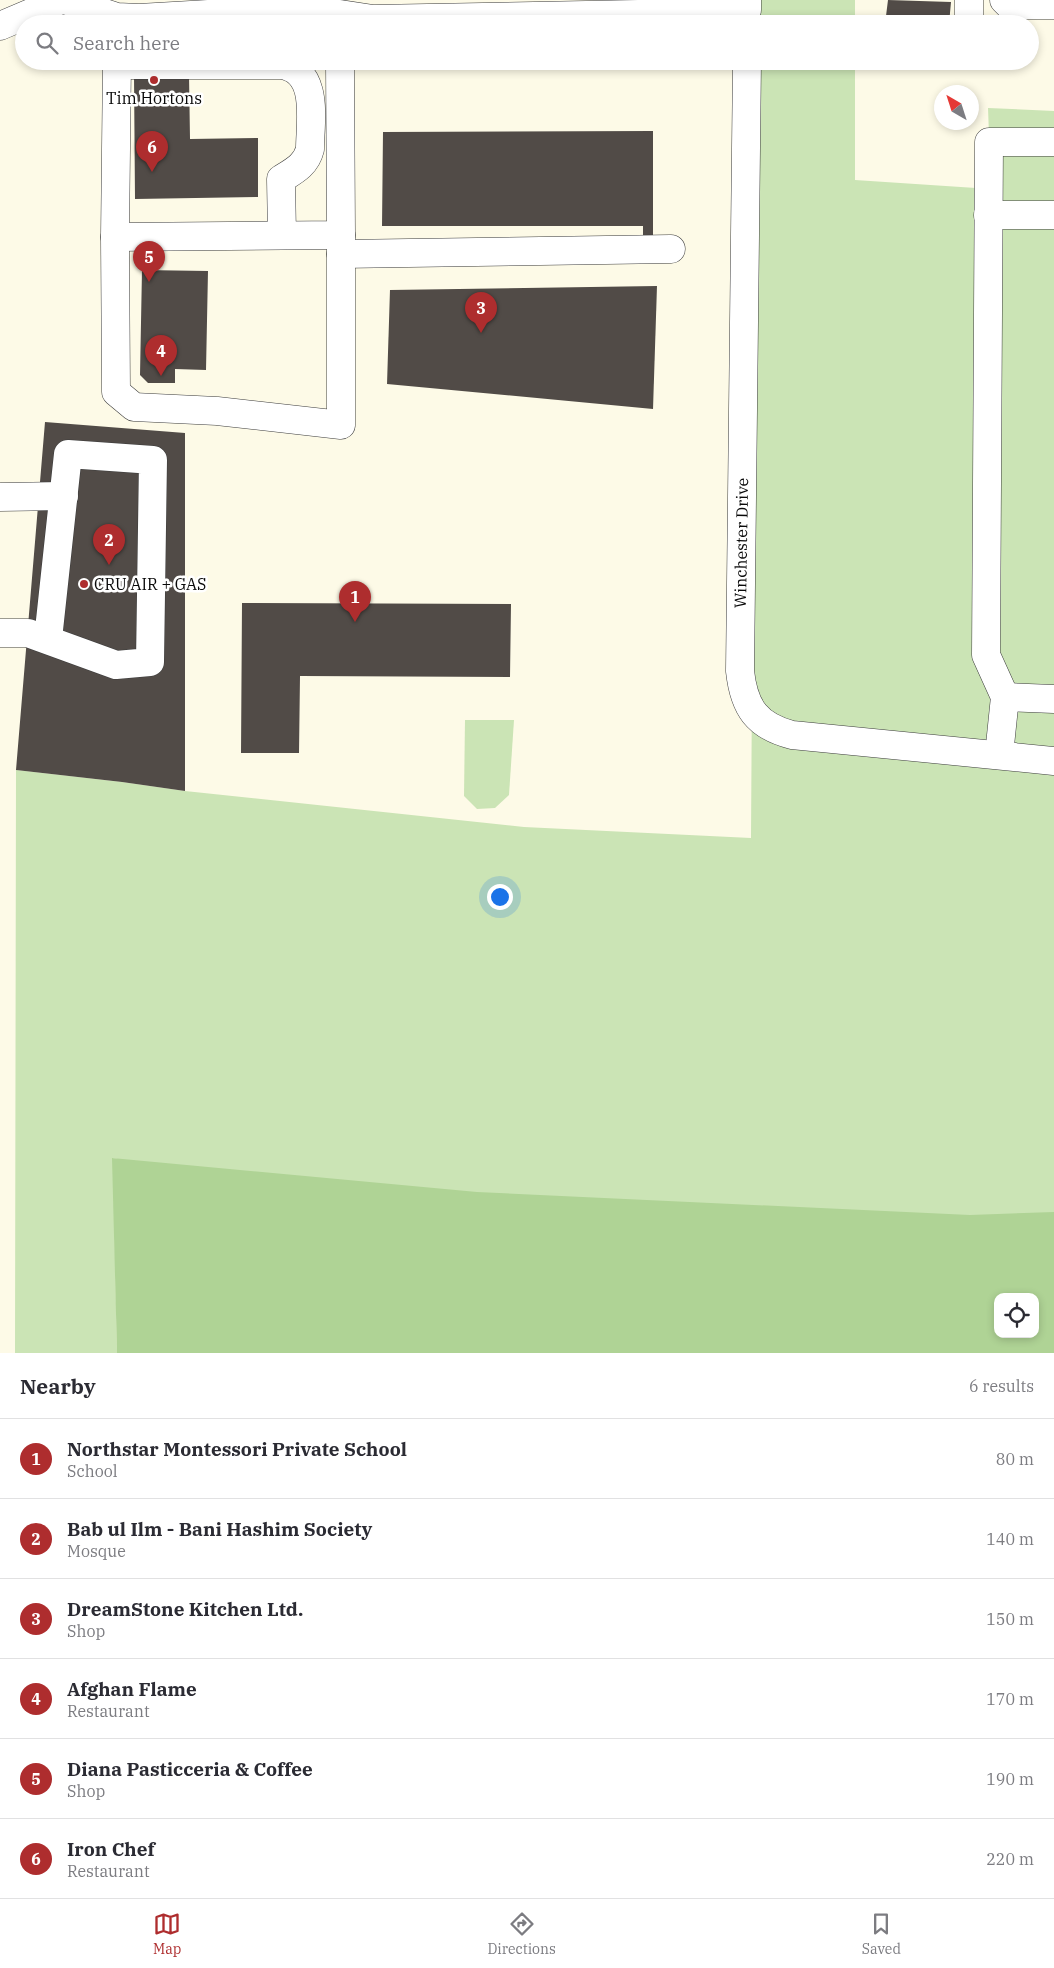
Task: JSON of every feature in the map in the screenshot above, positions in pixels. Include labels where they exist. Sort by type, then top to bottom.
[{"type":"street","points":[[26,15],[62,0],[103,15]]},
{"type":"street","points":[[969,0],[969,15]]},
{"type":"street","points":[[1007,2],[1054,5]]},
{"type":"street","points":[[160,15],[225,6],[340,13]]},
{"type":"street","points":[[461,15],[638,7],[747,11]]},
{"type":"street","points":[[0,26],[15,20]]},
{"type":"street","points":[[117,70],[116,392],[134,407],[217,411],[341,425],[340,70]]},
{"type":"street","points":[[282,235],[281,179],[304,162],[310,149],[311,97],[305,80],[293,70]]},
{"type":"street","name":"Winchester Drive","points":[[746,70],[740,671],[744,694],[760,721],[774,729],[792,735],[1054,760]]},
{"type":"street","points":[[999,755],[1005,697],[986,655],[989,142],[1054,142]]},
{"type":"street","points":[[988,215],[1054,215]]},
{"type":"street","points":[[115,236],[282,235],[341,245],[671,249]]},
{"type":"street","points":[[0,633],[28,633],[116,665],[150,662],[154,460],[68,454],[48,639]]},
{"type":"street","points":[[0,497],[64,496]]},
{"type":"street","points":[[1005,697],[1054,699]]},
{"type":"green space","points":[[756,0],[855,0],[855,15],[756,15]]},
{"type":"green space","points":[[756,70],[855,70],[855,180],[991,189],[988,108],[1054,111],[1054,1353],[113,1158],[117,1353],[15,1353],[16,770],[185,791],[524,827],[751,838]]},
{"type":"green space","points":[[465,720],[514,720],[509,795],[495,808],[477,809],[464,796]]},
{"type":"green space","points":[[112,1158],[477,1192],[970,1215],[1054,1212],[1054,1353],[117,1353]]},
{"type":"building","points":[[888,0],[951,2],[950,15],[886,15]]},
{"type":"building","points":[[189,75],[190,139],[258,138],[258,197],[135,199],[134,76]]},
{"type":"building","points":[[653,131],[653,241],[643,241],[643,226],[382,226],[383,132]]},
{"type":"building","points":[[142,270],[208,271],[206,370],[175,369],[175,383],[148,383],[140,375]]},
{"type":"building","points":[[657,286],[653,409],[387,384],[390,290]]},
{"type":"building","points":[[45,422],[185,433],[185,791],[16,770]]},
{"type":"building","points":[[242,603],[511,604],[510,677],[300,676],[299,753],[241,753]]},
{"type":"place","name":"Tim Hortons","points":[[154,80]]},
{"type":"place","name":"Iron Chef","points":[[152,172]]},
{"type":"place","name":"Diana Pasticceria & Coffee","points":[[149,282]]},
{"type":"place","name":"DreamStone Kitchen Ltd.","points":[[481,333]]},
{"type":"place","name":"Afghan Flame","points":[[161,376]]},
{"type":"place","name":"Bab ul Ilm - Bani Hashim Society","points":[[109,565]]},
{"type":"place","name":"CRU AIR + GAS","points":[[84,584]]},
{"type":"place","name":"Northstar Montessori Private School","points":[[355,622]]}]
